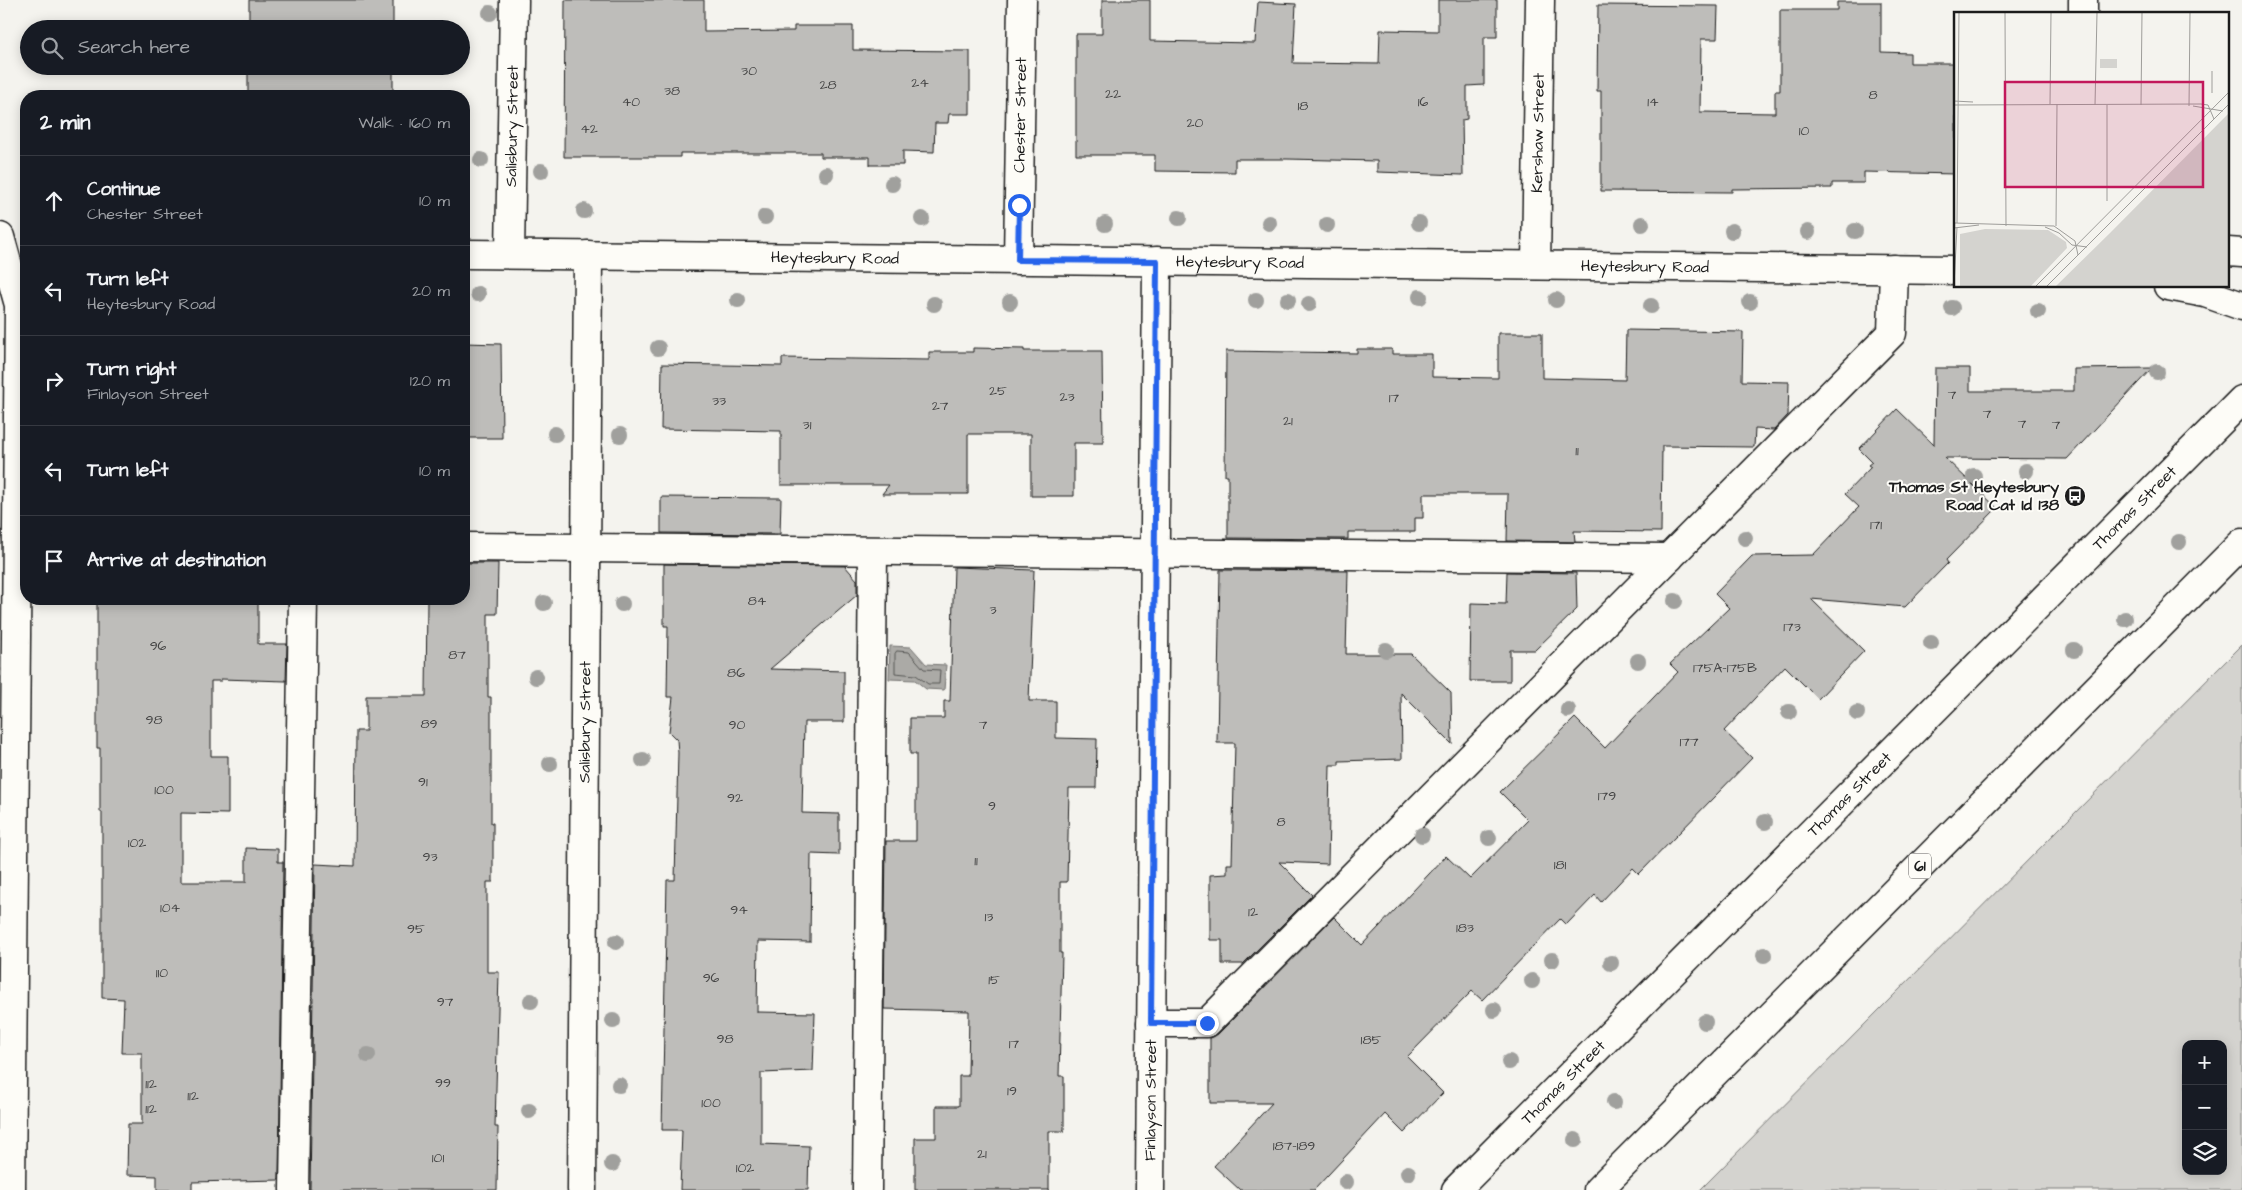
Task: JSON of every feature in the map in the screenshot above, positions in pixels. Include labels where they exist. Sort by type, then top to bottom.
[{"type":"street","name":"Salisbury Street","points":[[510,254],[514,0]]},
{"type":"street","name":"Chester Street","points":[[1018,260],[1022,0]]},
{"type":"street","name":"Kershaw Street","points":[[1536,265],[1540,0]]},
{"type":"street","points":[[7,246],[19,305],[14,543],[11,1190]]},
{"type":"street","name":"Heytesbury Road","points":[[470,254],[1954,270]]},
{"type":"street","name":"Salisbury Street","points":[[582,1190],[588,255]]},
{"type":"street","name":"Finlayson Street","points":[[1150,1190],[1157,261]]},
{"type":"street","points":[[1151,1023],[1207,1023],[1892,333],[1894,269]]},
{"type":"street","points":[[2179,288],[2205,293],[2242,306]]},
{"type":"street","name":"Thomas Street","points":[[1456,1190],[2242,400]]},
{"type":"street","name":"61","points":[[1598,1190],[2242,543]]},
{"type":"street","points":[[470,547],[1669,558]]},
{"type":"street","points":[[866,1190],[873,552]]},
{"type":"street","points":[[294,1190],[303,605]]},
{"type":"shaded area","points":[[2242,645],[2242,1190],[1700,1190]]},
{"type":"water","points":[[890,646],[911,647],[926,664],[946,665],[944,690],[926,689],[915,680],[889,679]]},
{"type":"building","points":[[249,0],[393,0],[393,20],[249,20]]},
{"type":"building","points":[[565,0],[704,0],[704,32],[794,31],[794,26],[853,26],[853,50],[970,51],[970,114],[949,114],[948,123],[935,123],[934,152],[903,151],[903,165],[870,165],[870,157],[821,157],[821,153],[680,153],[680,157],[564,157]]},
{"type":"building","points":[[1102,0],[1150,0],[1150,41],[1255,43],[1258,2],[1296,4],[1293,63],[1379,64],[1380,30],[1438,31],[1438,0],[1497,0],[1497,37],[1484,37],[1484,85],[1467,86],[1467,119],[1462,120],[1463,175],[1377,172],[1377,161],[1287,159],[1235,159],[1235,172],[1155,171],[1155,155],[1076,155],[1076,34],[1102,34]]},
{"type":"building","points":[[1837,2],[1881,2],[1881,52],[1910,53],[1910,63],[1954,63],[1954,174],[1864,172],[1864,183],[1832,183],[1832,188],[1732,189],[1732,192],[1601,191],[1601,91],[1597,91],[1598,5],[1718,6],[1717,39],[1701,39],[1700,112],[1775,113],[1775,91],[1780,91],[1780,10],[1837,10]]},
{"type":"building","points":[[248,75],[393,75],[393,90],[248,90]]},
{"type":"building","points":[[1626,330],[1743,332],[1742,381],[1789,382],[1788,415],[1774,430],[1755,429],[1754,447],[1662,446],[1661,532],[1574,531],[1575,542],[1507,541],[1508,494],[1423,494],[1423,518],[1415,518],[1415,532],[1348,532],[1348,539],[1228,538],[1228,476],[1225,476],[1226,351],[1357,353],[1357,349],[1392,349],[1392,354],[1432,354],[1432,377],[1498,378],[1498,333],[1542,333],[1542,378],[1625,380]]},
{"type":"building","points":[[470,343],[501,344],[502,438],[470,438]]},
{"type":"building","points":[[973,348],[1024,349],[1024,351],[1102,351],[1103,443],[1074,443],[1074,496],[1031,496],[1031,434],[968,434],[968,494],[882,494],[889,485],[781,485],[781,431],[661,429],[662,364],[782,366],[782,358],[929,360],[929,352],[973,352]]},
{"type":"building","points":[[1935,368],[1970,368],[1970,391],[2074,391],[2074,369],[2152,368],[2067,459],[1945,458],[1997,508],[1946,560],[1948,563],[1905,607],[1811,599],[1864,651],[1818,699],[1785,666],[1724,731],[1752,758],[1639,874],[1633,868],[1601,902],[1595,895],[1566,925],[1560,919],[1482,1000],[1472,991],[1407,1057],[1443,1093],[1404,1133],[1385,1114],[1314,1190],[1240,1190],[1214,1166],[1272,1103],[1210,1103],[1210,1038],[1218,1034],[1334,917],[1362,945],[1446,856],[1470,879],[1528,820],[1500,792],[1575,718],[1605,748],[1678,672],[1670,664],[1729,608],[1715,594],[1752,556],[1813,555],[1859,507],[1845,494],[1871,467],[1868,465],[1872,462],[1859,449],[1897,409],[1934,445]]},
{"type":"building","points":[[661,497],[781,498],[780,534],[661,533]]},
{"type":"building","points":[[470,563],[498,563],[497,614],[488,614],[488,697],[491,697],[493,882],[487,882],[487,972],[499,972],[495,1127],[498,1127],[497,1190],[310,1190],[315,864],[355,866],[356,731],[366,731],[366,696],[426,696],[427,605],[470,605]]},
{"type":"building","points":[[664,564],[845,566],[857,580],[857,595],[770,669],[844,671],[844,722],[804,722],[802,813],[839,814],[839,855],[811,854],[810,942],[758,941],[757,1012],[815,1013],[813,1071],[761,1073],[761,1144],[809,1146],[808,1190],[680,1190],[682,1130],[662,1130],[667,880],[675,880],[678,753],[677,740],[669,732],[673,697],[667,697],[668,626],[664,626]]},
{"type":"building","points":[[954,567],[1034,570],[1029,701],[1056,701],[1056,738],[1097,739],[1096,788],[1069,788],[1067,882],[1060,882],[1060,953],[1062,953],[1059,1076],[1064,1076],[1064,1131],[1049,1131],[1049,1190],[915,1190],[915,1138],[936,1138],[936,1106],[959,1106],[959,1076],[968,1076],[969,1011],[884,1009],[886,841],[916,841],[916,754],[910,754],[910,718],[944,718],[944,701],[950,701]]},
{"type":"building","points":[[1220,570],[1348,571],[1346,654],[1411,654],[1451,693],[1452,744],[1401,693],[1402,759],[1339,761],[1339,765],[1330,765],[1328,864],[1279,862],[1312,895],[1243,964],[1222,964],[1222,940],[1210,940],[1210,875],[1227,874],[1227,864],[1232,864],[1235,743],[1217,743]]},
{"type":"building","points":[[1507,572],[1576,573],[1577,609],[1535,650],[1510,650],[1510,681],[1470,681],[1471,603],[1506,604]]},
{"type":"building","points":[[97,605],[258,605],[258,644],[287,644],[286,681],[221,679],[221,681],[211,681],[211,756],[228,756],[228,814],[181,813],[181,882],[246,882],[246,848],[278,849],[278,862],[283,862],[279,1180],[192,1182],[192,1190],[157,1190],[157,1176],[127,1175],[128,1124],[142,1124],[142,1053],[122,1053],[124,999],[102,998],[102,812],[100,812],[100,748],[97,748]]},
{"type":"place","name":"Thomas St Heytesbury Road Cat Id 138","points":[[2075,496]]},
{"type":"route","points":[[1019,205],[1018,260],[1157,261],[1151,1023],[1207,1023]]}]
